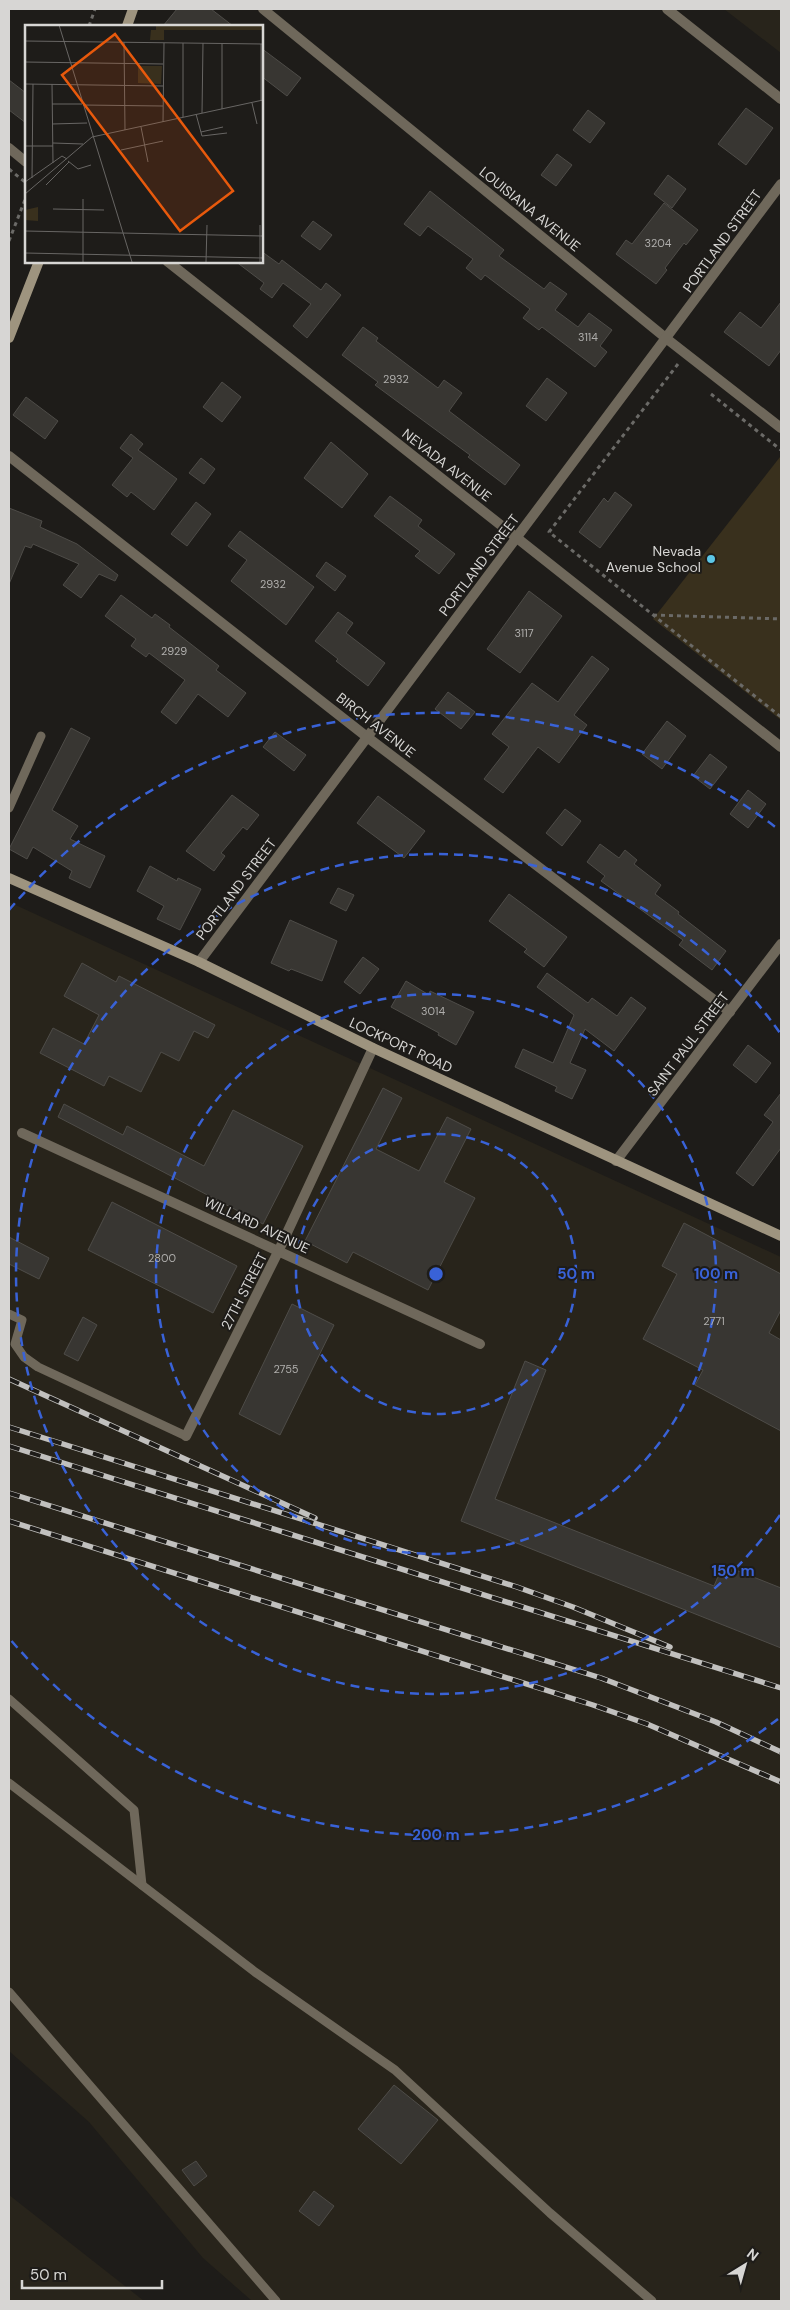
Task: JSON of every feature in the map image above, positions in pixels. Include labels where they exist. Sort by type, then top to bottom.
[{"type":"street","points":[[127,25],[133,9]]},
{"type":"street","name":"LOUISIANA AVENUE","points":[[263,9],[667,339],[781,428]]},
{"type":"street","points":[[667,9],[781,99]]},
{"type":"street","points":[[9,148],[25,161]]},
{"type":"street","name":"PORTLAND STREET","points":[[199,962],[516,537],[667,339],[781,184]]},
{"type":"street","points":[[9,338],[39,262]]},
{"type":"street","name":"NEVADA AVENUE","points":[[168,262],[781,747]]},
{"type":"street","name":"BIRCH AVENUE","points":[[9,456],[368,737],[730,1012]]},
{"type":"street","name":"LOCKPORT ROAD","points":[[9,878],[199,962],[373,1048],[781,1236]]},
{"type":"street","name":"SAINT PAUL STREET","points":[[616,1161],[781,944]]},
{"type":"street","name":"27TH STREET","points":[[186,1436],[279,1250],[373,1048]]},
{"type":"street","name":"WILLARD AVENUE","points":[[22,1133],[480,1344]]},
{"type":"lane","points":[[9,808],[41,736]]},
{"type":"lane","points":[[9,1314],[22,1320],[14,1344],[24,1357],[38,1366],[186,1436]]},
{"type":"lane","points":[[9,1699],[134,1810],[142,1885]]},
{"type":"lane","points":[[9,1782],[255,1972],[395,2070],[550,2213],[652,2301]]},
{"type":"lane","points":[[9,1992],[276,2301]]},
{"type":"path","points":[[89,25],[95,9]]},
{"type":"path","points":[[9,169],[25,182]]},
{"type":"path","points":[[9,241],[25,200]]},
{"type":"path","points":[[672,362],[684,372]]},
{"type":"path","points":[[676,366],[549,532],[781,717]]},
{"type":"path","points":[[706,390],[781,450]]},
{"type":"path","points":[[652,615],[781,619]]},
{"type":"shaded area","points":[[724,9],[781,9],[781,53]]},
{"type":"shaded area","points":[[781,458],[781,720],[653,619]]},
{"type":"shaded area","points":[[9,902],[781,1257],[781,2301],[252,2301],[203,2258],[89,2122],[9,2051]]},
{"type":"shaded area","points":[[9,2195],[144,2301],[9,2301]]},
{"type":"building","points":[[177,9],[211,9],[232,25],[164,25]]},
{"type":"building","points":[[262,49],[301,78],[287,96],[262,77]]},
{"type":"building","points":[[9,80],[25,92],[25,122],[9,110]]},
{"type":"building","points":[[746,108],[773,128],[746,165],[718,144]]},
{"type":"building","points":[[588,110],[605,123],[590,143],[573,130]]},
{"type":"building","points":[[557,154],[572,165],[556,186],[541,175]]},
{"type":"building","points":[[668,175],[686,189],[672,208],[654,194]]},
{"type":"building","points":[[430,191],[504,250],[499,256],[544,289],[550,282],[567,294],[555,310],[578,327],[589,313],[612,330],[600,346],[607,352],[595,367],[542,327],[539,330],[523,318],[530,309],[485,275],[481,280],[466,268],[473,259],[428,226],[420,236],[404,224]]},
{"type":"building","points":[[664,203],[698,230],[686,245],[684,243],[665,268],[667,270],[656,284],[616,254],[626,240],[632,244]]},
{"type":"building","points":[[313,221],[332,235],[320,250],[301,236]]},
{"type":"building","points":[[262,252],[279,264],[282,260],[321,290],[326,283],[341,295],[307,338],[293,326],[311,304],[283,283],[272,298],[260,289],[264,283],[236,262],[262,262]]},
{"type":"building","points":[[781,302],[781,350],[769,366],[724,332],[740,312],[761,328]]},
{"type":"building","points":[[363,327],[378,338],[376,341],[438,388],[444,380],[462,393],[449,411],[520,465],[505,485],[468,457],[470,455],[375,385],[378,382],[342,355]]},
{"type":"building","points":[[547,378],[567,393],[546,421],[526,406]]},
{"type":"building","points":[[222,382],[241,397],[222,422],[203,407]]},
{"type":"building","points":[[26,397],[58,421],[45,439],[13,415]]},
{"type":"building","points":[[131,434],[143,444],[138,450],[177,479],[154,510],[131,492],[127,497],[112,485],[133,458],[120,448]]},
{"type":"building","points":[[331,442],[368,474],[342,508],[304,478]]},
{"type":"building","points":[[201,458],[215,469],[204,484],[189,473]]},
{"type":"building","points":[[615,492],[632,505],[600,548],[579,532],[604,498],[608,502]]},
{"type":"building","points":[[390,496],[422,520],[418,526],[455,554],[439,574],[415,556],[420,551],[374,516]]},
{"type":"building","points":[[196,502],[211,514],[187,546],[171,534]]},
{"type":"building","points":[[9,508],[42,521],[40,527],[77,544],[118,575],[115,581],[99,574],[81,598],[63,585],[79,564],[33,544],[31,548],[25,546],[9,584]]},
{"type":"building","points":[[240,531],[314,587],[286,625],[231,581],[247,560],[228,546]]},
{"type":"building","points":[[326,562],[346,576],[335,591],[316,576]]},
{"type":"building","points":[[529,591],[562,616],[520,673],[487,649]]},
{"type":"building","points":[[121,595],[152,618],[155,614],[170,625],[169,627],[219,666],[216,670],[246,693],[228,717],[198,694],[176,724],[161,712],[185,680],[149,653],[146,657],[131,646],[136,639],[105,616]]},
{"type":"building","points":[[338,612],[353,623],[346,633],[385,663],[368,686],[336,661],[338,659],[315,641]]},
{"type":"building","points":[[592,656],[609,669],[574,715],[587,725],[559,763],[538,747],[503,793],[484,779],[509,747],[492,734],[532,683],[558,702]]},
{"type":"building","points":[[448,692],[475,712],[461,729],[435,709]]},
{"type":"building","points":[[667,721],[686,736],[662,769],[642,754]]},
{"type":"building","points":[[71,728],[90,738],[52,810],[78,826],[70,839],[105,856],[90,888],[69,878],[72,871],[33,847],[27,859],[9,849]]},
{"type":"building","points":[[275,732],[306,755],[294,771],[263,747]]},
{"type":"building","points":[[710,754],[727,767],[710,789],[693,776]]},
{"type":"building","points":[[748,790],[766,804],[748,828],[730,814]]},
{"type":"building","points":[[232,795],[259,815],[247,830],[243,827],[221,853],[225,856],[214,871],[186,851]]},
{"type":"building","points":[[378,796],[425,831],[404,858],[357,823]]},
{"type":"building","points":[[565,809],[581,821],[562,846],[546,833]]},
{"type":"building","points":[[600,844],[619,858],[625,850],[637,860],[634,864],[661,885],[655,894],[726,951],[712,970],[679,945],[683,940],[601,881],[605,876],[587,862]]},
{"type":"building","points":[[150,866],[177,881],[178,878],[201,889],[180,930],[157,919],[164,906],[137,891]]},
{"type":"building","points":[[338,888],[354,895],[346,911],[330,903]]},
{"type":"building","points":[[509,894],[567,937],[544,967],[524,952],[527,949],[489,921]]},
{"type":"building","points":[[290,920],[337,941],[322,981],[291,969],[289,971],[271,963]]},
{"type":"building","points":[[363,957],[379,969],[360,994],[344,982]]},
{"type":"building","points":[[82,963],[116,982],[119,976],[215,1025],[208,1038],[194,1031],[179,1061],[161,1052],[141,1092],[109,1076],[104,1086],[40,1053],[53,1028],[84,1044],[99,1015],[64,996]]},
{"type":"building","points":[[547,973],[588,1003],[592,998],[617,1016],[631,997],[646,1008],[614,1051],[585,1029],[570,1063],[586,1070],[572,1099],[555,1091],[557,1087],[515,1067],[523,1049],[553,1063],[574,1015],[537,987]]},
{"type":"building","points":[[406,981],[429,995],[430,991],[474,1012],[456,1045],[438,1035],[439,1033],[391,1007]]},
{"type":"building","points":[[748,1045],[771,1063],[756,1083],[733,1065]]},
{"type":"building","points":[[383,1088],[402,1098],[376,1149],[419,1171],[447,1117],[471,1129],[444,1182],[475,1198],[428,1290],[353,1252],[347,1263],[305,1241]]},
{"type":"building","points":[[781,1093],[781,1148],[753,1186],[736,1173],[773,1122],[764,1115]]},
{"type":"building","points":[[64,1104],[123,1135],[127,1126],[204,1166],[233,1110],[303,1146],[263,1224],[58,1117]]},
{"type":"building","points":[[112,1202],[237,1266],[213,1313],[88,1250]]},
{"type":"building","points":[[684,1223],[781,1274],[781,1310],[769,1333],[781,1340],[781,1431],[695,1385],[703,1370],[643,1339],[677,1274],[662,1266]]},
{"type":"building","points":[[9,1237],[49,1258],[39,1279],[9,1264]]},
{"type":"building","points":[[292,1304],[334,1325],[280,1435],[239,1414]]},
{"type":"building","points":[[83,1317],[97,1325],[78,1361],[64,1354]]},
{"type":"building","points":[[525,1361],[546,1370],[495,1499],[714,1586],[723,1565],[781,1588],[781,1648],[461,1521]]},
{"type":"building","points":[[394,2085],[438,2120],[401,2164],[358,2129]]},
{"type":"building","points":[[196,2161],[207,2176],[194,2186],[182,2170]]},
{"type":"building","points":[[314,2191],[334,2206],[319,2226],[299,2211]]},
{"type":"railway","points":[[9,1379],[315,1518]]},
{"type":"railway","points":[[9,1427],[517,1587],[573,1607],[670,1647]]},
{"type":"railway","points":[[9,1446],[781,1688]]},
{"type":"railway","points":[[9,1493],[601,1678],[716,1722],[781,1752]]},
{"type":"railway","points":[[9,1521],[593,1705],[647,1724],[781,1782]]},
{"type":"place","name":"Nevada Avenue School","points":[[711,559]]}]
